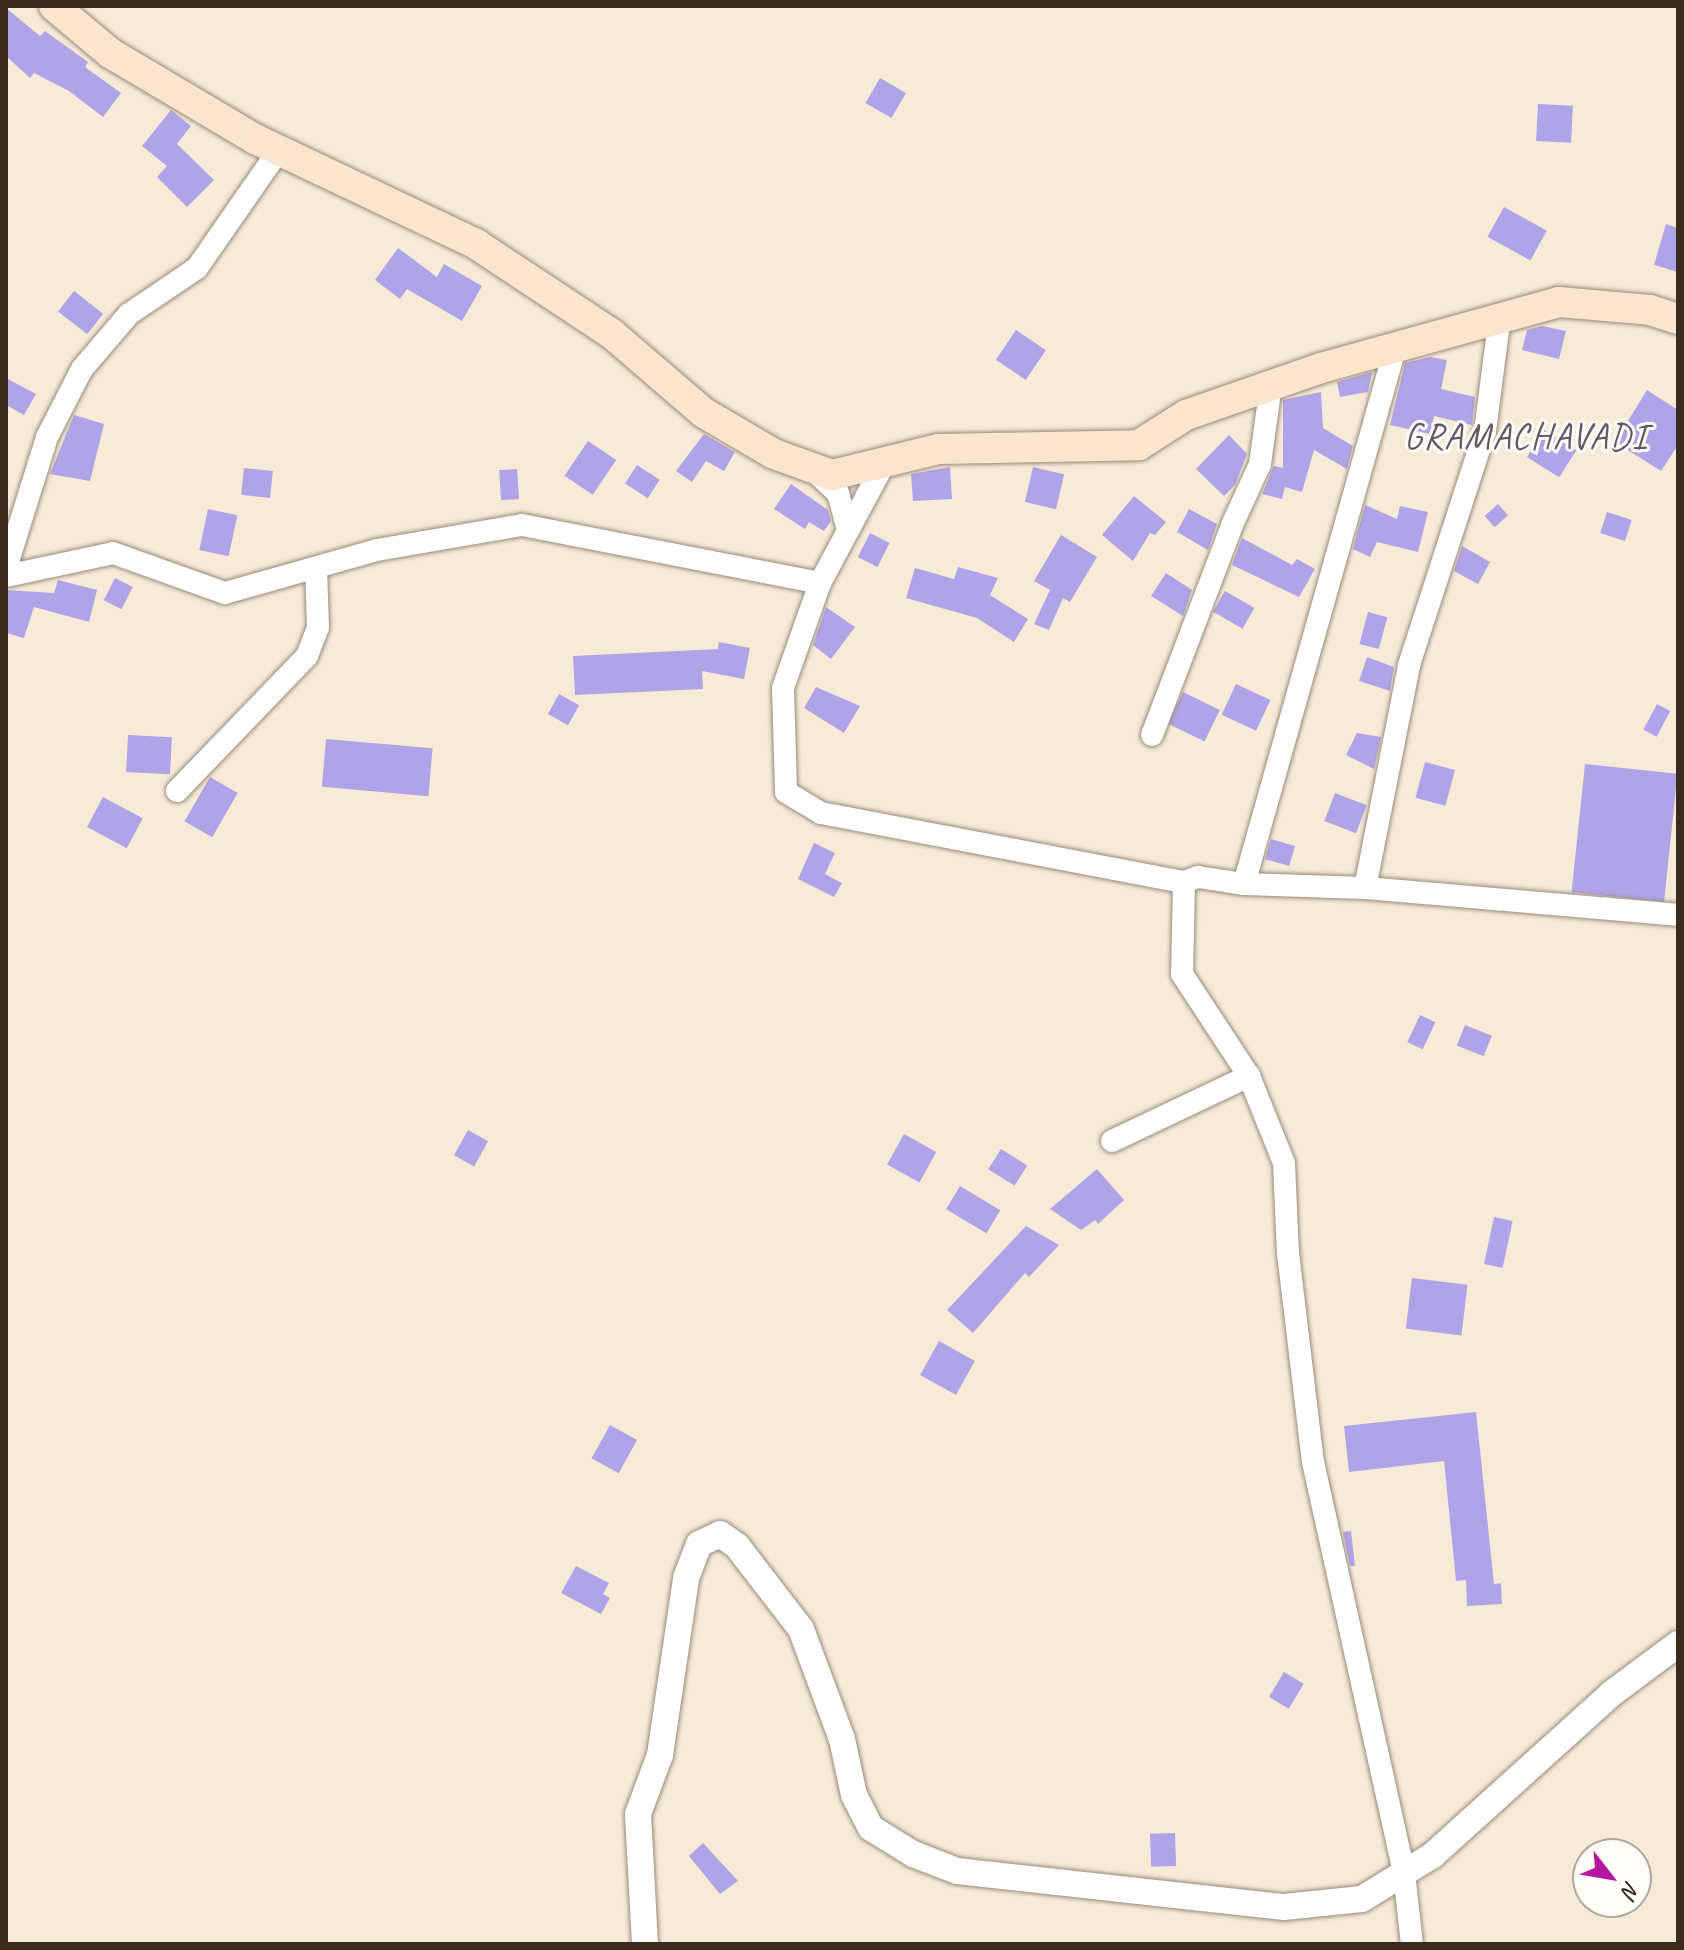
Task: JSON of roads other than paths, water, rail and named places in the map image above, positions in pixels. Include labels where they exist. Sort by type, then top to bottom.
[{"type":"main road","points":[[54,6],[110,53],[279,150],[476,244],[612,334],[704,413],[774,454],[832,475],[939,449],[1139,445],[1186,415],[1271,385],[1396,345],[1559,302],[1650,310],[1678,319]]},
{"type":"street","points":[[6,568],[47,437],[82,369],[129,314],[197,268],[279,150]]},
{"type":"street","points":[[1365,888],[1409,665],[1485,431],[1500,316]]},
{"type":"street","points":[[1244,884],[1396,345]]},
{"type":"street","points":[[1152,735],[1260,464],[1271,385]]},
{"type":"street","points":[[885,462],[820,583],[783,688],[786,792],[821,813],[1184,882],[1198,877],[1244,884],[1365,888],[1678,915]]},
{"type":"street","points":[[809,467],[838,493],[848,530]]},
{"type":"street","points":[[6,576],[113,553],[225,593],[377,550],[522,525],[820,583]]},
{"type":"street","points":[[177,791],[307,656],[318,627],[316,568]]},
{"type":"street","points":[[1184,882],[1182,974],[1249,1076],[1284,1163],[1288,1253],[1313,1462],[1404,1873],[1412,1944]]},
{"type":"street","points":[[1112,1141],[1249,1076]]},
{"type":"street","points":[[645,1944],[638,1814],[660,1755],[686,1578],[699,1544],[720,1534],[737,1546],[801,1629],[842,1739],[854,1795],[871,1828],[913,1854],[957,1871],[1284,1907],[1362,1899],[1433,1855],[1611,1694],[1678,1644]]},
{"type":"district","name":"GRAMACHAVADI","points":[[1526,437]]}]
